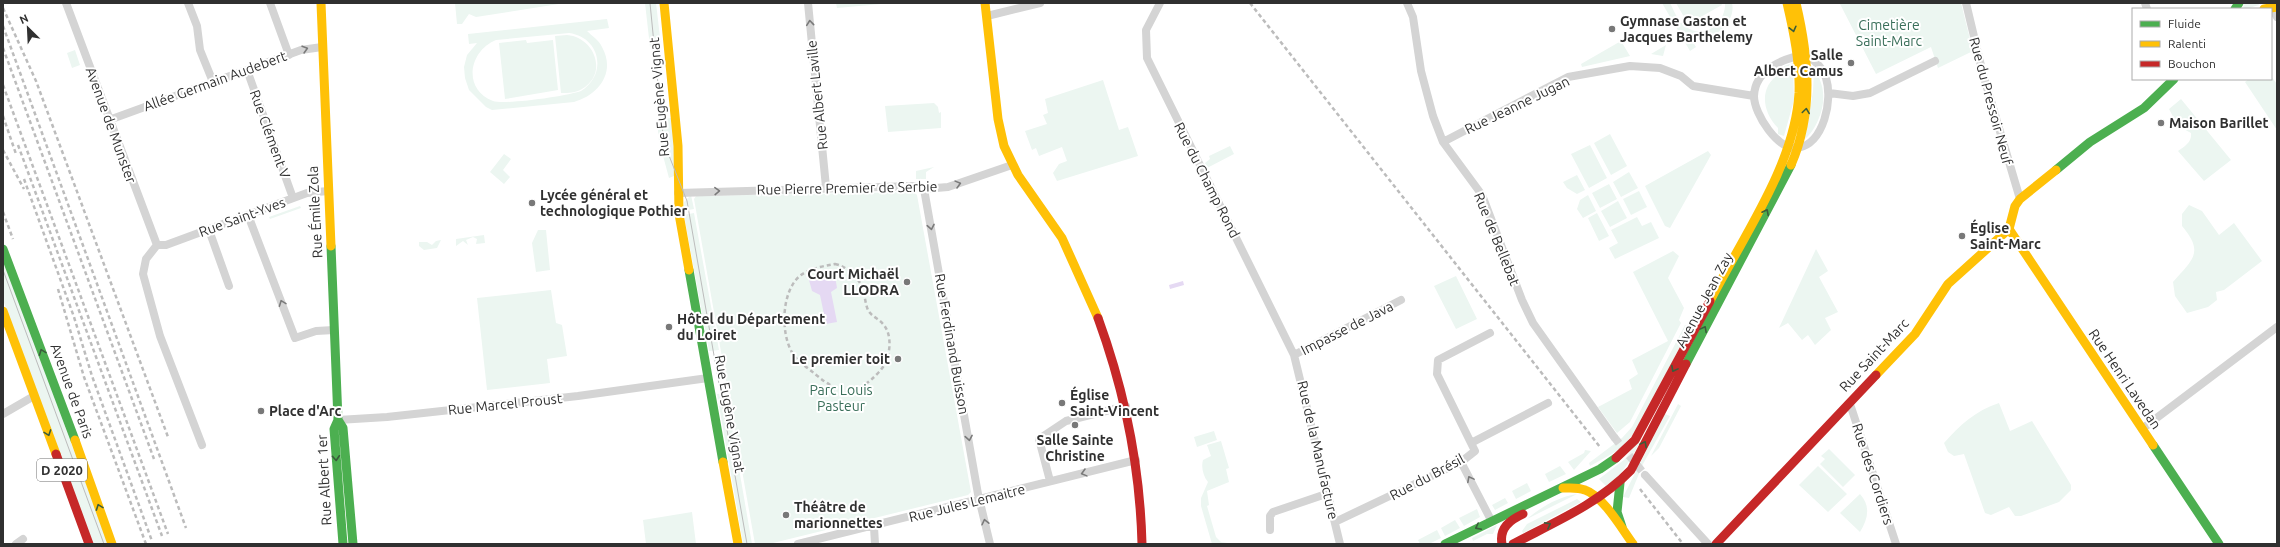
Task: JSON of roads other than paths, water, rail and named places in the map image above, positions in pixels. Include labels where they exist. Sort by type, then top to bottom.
[{"type":"main road","name":"Rue Émile Zola","points":[[321,3],[338,420]]},
{"type":"main road","name":"Rue Eugène Vignat","points":[[664,3],[678,146],[679,214],[738,544]]},
{"type":"main road","points":[[985,3],[1000,130],[1012,165],[1041,206],[1066,246],[1113,356],[1126,406],[1136,460],[1142,520],[1142,544]]},
{"type":"main road","name":"Avenue Jean Zay","points":[[1514,514],[1556,489],[1613,461],[1629,447],[1643,427],[1740,243],[1787,147],[1797,107],[1799,87],[1797,56],[1787,3]]},
{"type":"main road","name":"Avenue Jean Zay","points":[[1513,544],[1596,499],[1620,483],[1630,470],[1778,188],[1796,148],[1806,111],[1808,71],[1807,55],[1796,3]]},
{"type":"main road","points":[[2009,229],[2015,206],[2020,199],[2090,142],[2144,108],[2173,80]]},
{"type":"main road","name":"Rue Saint-Marc","points":[[1716,544],[1915,334],[1948,284],[2009,229]]},
{"type":"main road","name":"Rue Henri Lavedan","points":[[2009,229],[2219,544]]},
{"type":"main road","name":"Avenue de Paris","points":[[3,249],[56,388],[112,544]]},
{"type":"main road","name":"D 2020","points":[[3,311],[89,544]]},
{"type":"main road","name":"Rue Albert 1er","points":[[338,420],[342,428],[353,544]]},
{"type":"main road","name":"Rue Albert 1er","points":[[338,420],[334,429],[341,534],[343,544]]},
{"type":"main road","points":[[1446,544],[1491,520],[1514,514],[1573,488],[1602,473],[1613,461]]},
{"type":"main road","points":[[1620,483],[1617,512],[1631,542]]},
{"type":"main road","points":[[1556,489],[1573,488],[1587,491],[1596,499],[1631,542]]},
{"type":"main road","points":[[1502,544],[1501,539],[1505,526],[1514,514]]},
{"type":"street","name":"Avenue de Munster","points":[[66,3],[157,245]]},
{"type":"street","points":[[188,3],[197,26],[200,50],[213,82]]},
{"type":"street","points":[[270,3],[288,55]]},
{"type":"street","name":"Rue Albert Laville","points":[[808,3],[826,187]]},
{"type":"street","points":[[987,16],[1040,3]]},
{"type":"street","name":"Rue du Champ Rond","points":[[1160,3],[1153,13],[1146,30],[1145,47],[1148,61],[1294,355]]},
{"type":"street","name":"Rue de Bellebat","points":[[1407,3],[1413,18],[1423,79],[1433,116],[1443,142],[1482,195],[1522,300],[1533,323],[1614,437]]},
{"type":"street","name":"Rue du Pressoir Neuf","points":[[1966,3],[1985,81],[2016,192],[2020,199]]},
{"type":"street","name":"Allée Germain Audebert","points":[[109,120],[310,47],[322,47]]},
{"type":"street","points":[[1807,55],[1820,66],[1826,77],[1829,93],[1824,116],[1817,135],[1808,144],[1796,148],[1787,147],[1766,128],[1760,117],[1754,96],[1760,79],[1766,71],[1784,59],[1807,55]]},
{"type":"street","points":[[1829,93],[1853,96],[1870,93],[1935,60]]},
{"type":"street","name":"Rue Jeanne Jugan","points":[[1443,142],[1568,78],[1630,66],[1660,68],[1681,76],[1693,86],[1754,96]]},
{"type":"street","name":"Rue Clément V","points":[[247,70],[293,198]]},
{"type":"street","name":"Rue Pierre Premier de Serbie","points":[[678,193],[826,187],[914,186],[924,189],[962,183],[1012,165]]},
{"type":"street","name":"Rue Ferdinand Buisson","points":[[924,189],[980,500],[990,544]]},
{"type":"street","name":"Rue Saint-Yves","points":[[157,245],[166,245],[308,193],[328,191]]},
{"type":"street","points":[[248,215],[297,339],[316,332],[334,330]]},
{"type":"street","points":[[208,230],[229,286]]},
{"type":"street","points":[[157,245],[146,259],[143,274],[160,336],[202,445]]},
{"type":"street","name":"Impasse de Java","points":[[1294,355],[1401,300]]},
{"type":"street","points":[[2142,429],[2277,327]]},
{"type":"street","points":[[1472,443],[1437,374],[1438,360],[1490,333]]},
{"type":"street","name":"Rue de la Manufacture","points":[[1294,355],[1329,493],[1340,544]]},
{"type":"street","name":"Rue Marcel Proust","points":[[671,384],[697,375],[706,368]]},
{"type":"street","name":"Rue Marcel Proust","points":[[338,420],[387,417],[708,381]]},
{"type":"street","points":[[3,414],[34,396]]},
{"type":"street","name":"Rue du Brésil","points":[[1335,522],[1461,462],[1475,451],[1472,443],[1548,404]]},
{"type":"street","name":"Rue des Cordiers","points":[[1848,404],[1851,407],[1896,544]]},
{"type":"street","points":[[1050,481],[1040,438],[1066,421],[1126,406]]},
{"type":"street","name":"Rue Jules Lemaitre","points":[[798,544],[874,527],[1136,460]]},
{"type":"street","points":[[1461,462],[1491,520]]},
{"type":"street","points":[[1645,475],[1708,544]]},
{"type":"street","points":[[1270,530],[1270,516],[1273,512],[1329,493]]},
{"type":"street","points":[[874,527],[875,544]]},
{"type":"street","name":"Rue Albert 1er","points":[[341,534],[352,532]]},
{"type":"tunnel","points":[[1614,437],[1645,475]]},
{"type":"tram line","points":[[650,3],[663,135],[666,148],[687,201],[747,544]]},
{"type":"tram line","points":[[3,270],[104,544]]},
{"type":"railway","points":[[1250,3],[1600,447]]},
{"type":"railway","points":[[3,8],[36,81],[168,437]]},
{"type":"railway","points":[[3,26],[186,528]]},
{"type":"railway","points":[[3,48],[154,459]]},
{"type":"railway","points":[[3,85],[168,534]]},
{"type":"railway","points":[[3,116],[16,154]]},
{"type":"railway","points":[[18,145],[162,536]]},
{"type":"railway","points":[[3,150],[24,189]]},
{"type":"railway","points":[[24,179],[74,317],[92,376],[152,541]]},
{"type":"railway","points":[[3,212],[13,239]]},
{"type":"railway","points":[[835,264],[844,267],[859,281],[863,289],[868,310],[883,324],[889,335],[888,355],[883,367],[863,386],[848,390],[832,386],[803,365],[793,354],[786,335],[786,301],[794,282],[801,275],[809,271],[835,264]]},
{"type":"railway","points":[[58,289],[84,377],[146,544]]},
{"type":"railway","points":[[1640,489],[1683,544]]},
{"type":"place","name":"Gymnase Gaston et Jacques Barthelemy","points":[[1612,29]]},
{"type":"place","name":"Salle Albert Camus","points":[[1851,63]]},
{"type":"place","name":"Maison Barillet","points":[[2161,123]]},
{"type":"place","name":"Lycée général et technologique Pothier","points":[[532,203]]},
{"type":"place","name":"Église Saint-Marc","points":[[1962,236]]},
{"type":"place","name":"Court Michaël LLODRA","points":[[907,282]]},
{"type":"place","name":"Hôtel du Département du Loiret","points":[[669,327]]},
{"type":"place","name":"Le premier toit","points":[[898,359]]},
{"type":"place","name":"Église Saint-Vincent","points":[[1062,403]]},
{"type":"place","name":"Place d'Arc","points":[[261,411]]},
{"type":"place","name":"Salle Sainte Christine","points":[[1075,425]]},
{"type":"place","name":"Théâtre de marionnettes","points":[[786,515]]},
{"type":"park label","name":"Cimetière Saint-Marc","points":[[1889,34]]},
{"type":"park label","name":"Parc Louis Pasteur","points":[[841,398]]}]
